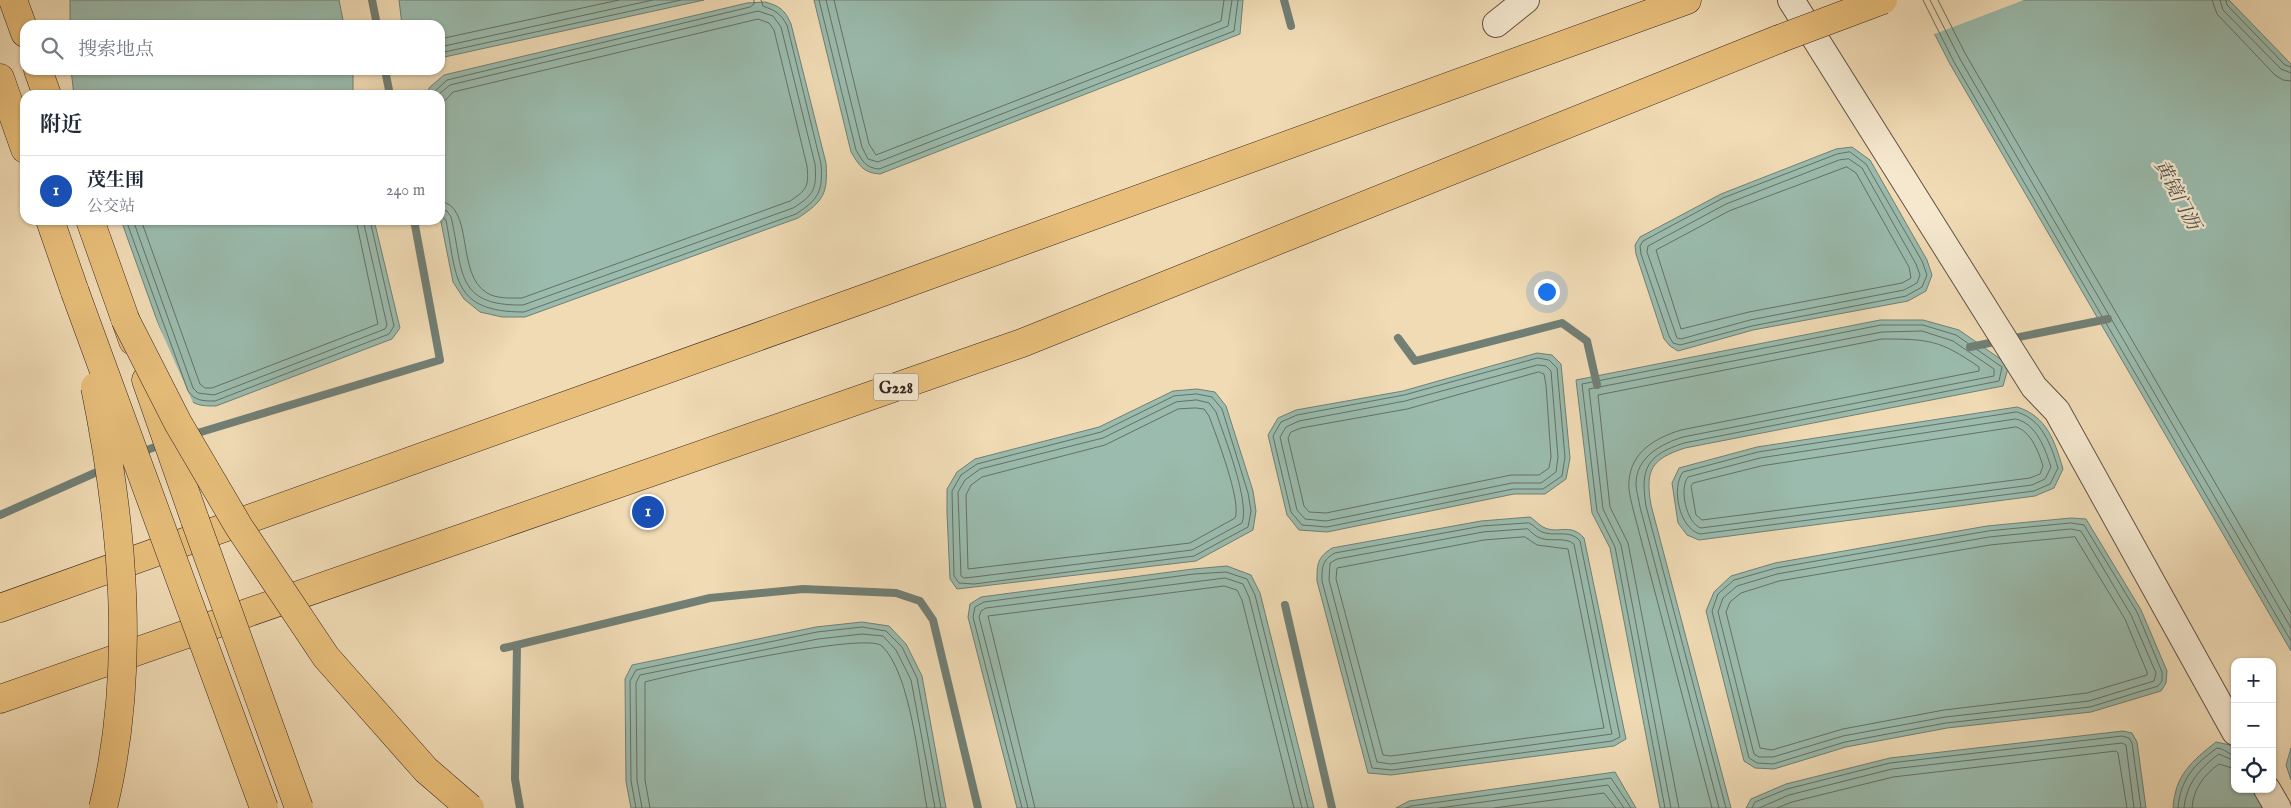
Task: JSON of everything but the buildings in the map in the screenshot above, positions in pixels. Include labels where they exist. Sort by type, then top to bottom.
[{"type":"highway","points":[[14,0],[21,20]]},
{"type":"highway","points":[[0,608],[856,302],[1686,0]]},
{"type":"highway","name":"G228","points":[[0,699],[1022,343],[1779,39],[1883,0]]},
{"type":"highway","points":[[40,75],[45,90]]},
{"type":"highway","points":[[0,78],[20,136]]},
{"type":"highway","points":[[52,225],[264,808]]},
{"type":"highway","points":[[92,225],[299,808]]},
{"type":"highway","points":[[75,292],[104,435],[116,509],[124,603],[122,676],[112,772],[103,808]]},
{"type":"highway","points":[[125,319],[178,423],[238,527],[326,657],[426,770],[470,808]]},
{"type":"street","points":[[1496,24],[1526,0]]},
{"type":"street","points":[[1791,0],[2034,387],[2057,411],[2231,725]]},
{"type":"street","points":[[2269,793],[2278,808]]},
{"type":"water","points":[[70,0],[339,0],[343,20],[70,20]]},
{"type":"water","points":[[399,0],[704,0],[445,57],[445,20],[401,20]]},
{"type":"water","points":[[814,0],[1243,0],[1240,34],[880,174],[869,172],[862,168],[851,152]]},
{"type":"water","name":"黄镜门沥","points":[[1917,0],[2229,0],[2291,64],[2291,651],[1950,64]]},
{"type":"water","points":[[765,2],[775,5],[787,15],[791,24],[826,163],[825,189],[819,201],[798,218],[525,317],[502,317],[480,312],[464,299],[453,282],[442,225],[445,225],[445,90],[428,90],[430,87],[444,75],[747,3]]},
{"type":"water","points":[[72,75],[353,75],[353,90],[73,90]]},
{"type":"water","points":[[1852,147],[1870,160],[1927,260],[1932,275],[1926,291],[1908,301],[1753,330],[1678,351],[1670,346],[1664,339],[1636,254],[1635,245],[1640,237],[1721,194],[1836,149]]},
{"type":"water","points":[[123,225],[375,225],[400,328],[392,339],[216,406],[206,406],[190,401],[183,393]]},
{"type":"water","points":[[1880,320],[1923,320],[1959,330],[2009,365],[2003,386],[1685,448],[1674,452],[1658,462],[1650,474],[1649,493],[1651,505],[1731,808],[1660,808],[1610,548],[1592,513],[1576,380]]},
{"type":"water","points":[[1537,353],[1552,355],[1561,364],[1570,458],[1566,479],[1545,494],[1514,494],[1327,532],[1299,530],[1287,515],[1268,435],[1278,418],[1296,410],[1403,391]]},
{"type":"water","points":[[1197,389],[1215,392],[1226,406],[1253,491],[1256,511],[1253,530],[1196,561],[957,589],[950,579],[947,489],[957,472],[975,459],[1099,427],[1173,391]]},
{"type":"water","points":[[2017,407],[2027,411],[2043,423],[2057,449],[2063,469],[2054,488],[2035,496],[1699,540],[1687,535],[1678,523],[1672,483],[1679,468],[1757,447]]},
{"type":"water","points":[[1530,517],[1548,529],[1574,531],[1584,538],[1626,739],[1614,746],[1391,775],[1368,773],[1317,581],[1318,566],[1321,558],[1332,548],[1481,521]]},
{"type":"water","points":[[2071,518],[2086,519],[2141,610],[2167,671],[2166,683],[2161,691],[2091,712],[1947,728],[1846,747],[1774,769],[1755,768],[1744,761],[1706,611],[1714,592],[1731,576],[1775,563],[1987,526]]},
{"type":"water","points":[[1227,566],[1251,575],[1260,593],[1314,808],[1017,808],[968,617],[970,604],[981,597]]},
{"type":"water","points":[[862,622],[889,626],[906,644],[922,676],[946,808],[631,808],[626,782],[625,679],[632,665],[816,627]]},
{"type":"water","points":[[2123,731],[2132,733],[2137,742],[2146,808],[1746,808],[1751,799],[1786,784],[1890,758]]},
{"type":"water","points":[[2216,742],[2230,745],[2231,793],[2256,793],[2262,808],[2173,808],[2174,796],[2181,778],[2199,756]]},
{"type":"water","points":[[2291,748],[2291,780],[2286,765]]},
{"type":"water","points":[[1615,772],[1636,808],[1396,808],[1409,801]]},
{"type":"pier","points":[[1915,0],[2024,0],[1932,35]]},
{"type":"pier","points":[[149,304],[195,407],[188,404],[181,395]]},
{"type":"waterway","points":[[372,0],[376,20]]},
{"type":"waterway","points":[[1284,0],[1291,26]]},
{"type":"waterway","points":[[386,75],[389,90]]},
{"type":"waterway","points":[[191,435],[440,360],[415,225]]},
{"type":"waterway","points":[[1970,347],[2108,319]]},
{"type":"waterway","points":[[1398,338],[1415,361],[1562,323],[1587,341],[1597,385]]},
{"type":"waterway","points":[[139,453],[163,444]]},
{"type":"waterway","points":[[0,515],[106,468]]},
{"type":"waterway","points":[[504,648],[710,598],[803,589],[896,593],[920,601],[933,620],[978,808]]},
{"type":"waterway","points":[[1285,605],[1332,808]]},
{"type":"waterway","points":[[517,645],[515,779],[520,808]]},
{"type":"place","name":"茂生围","points":[[648,512]]}]
